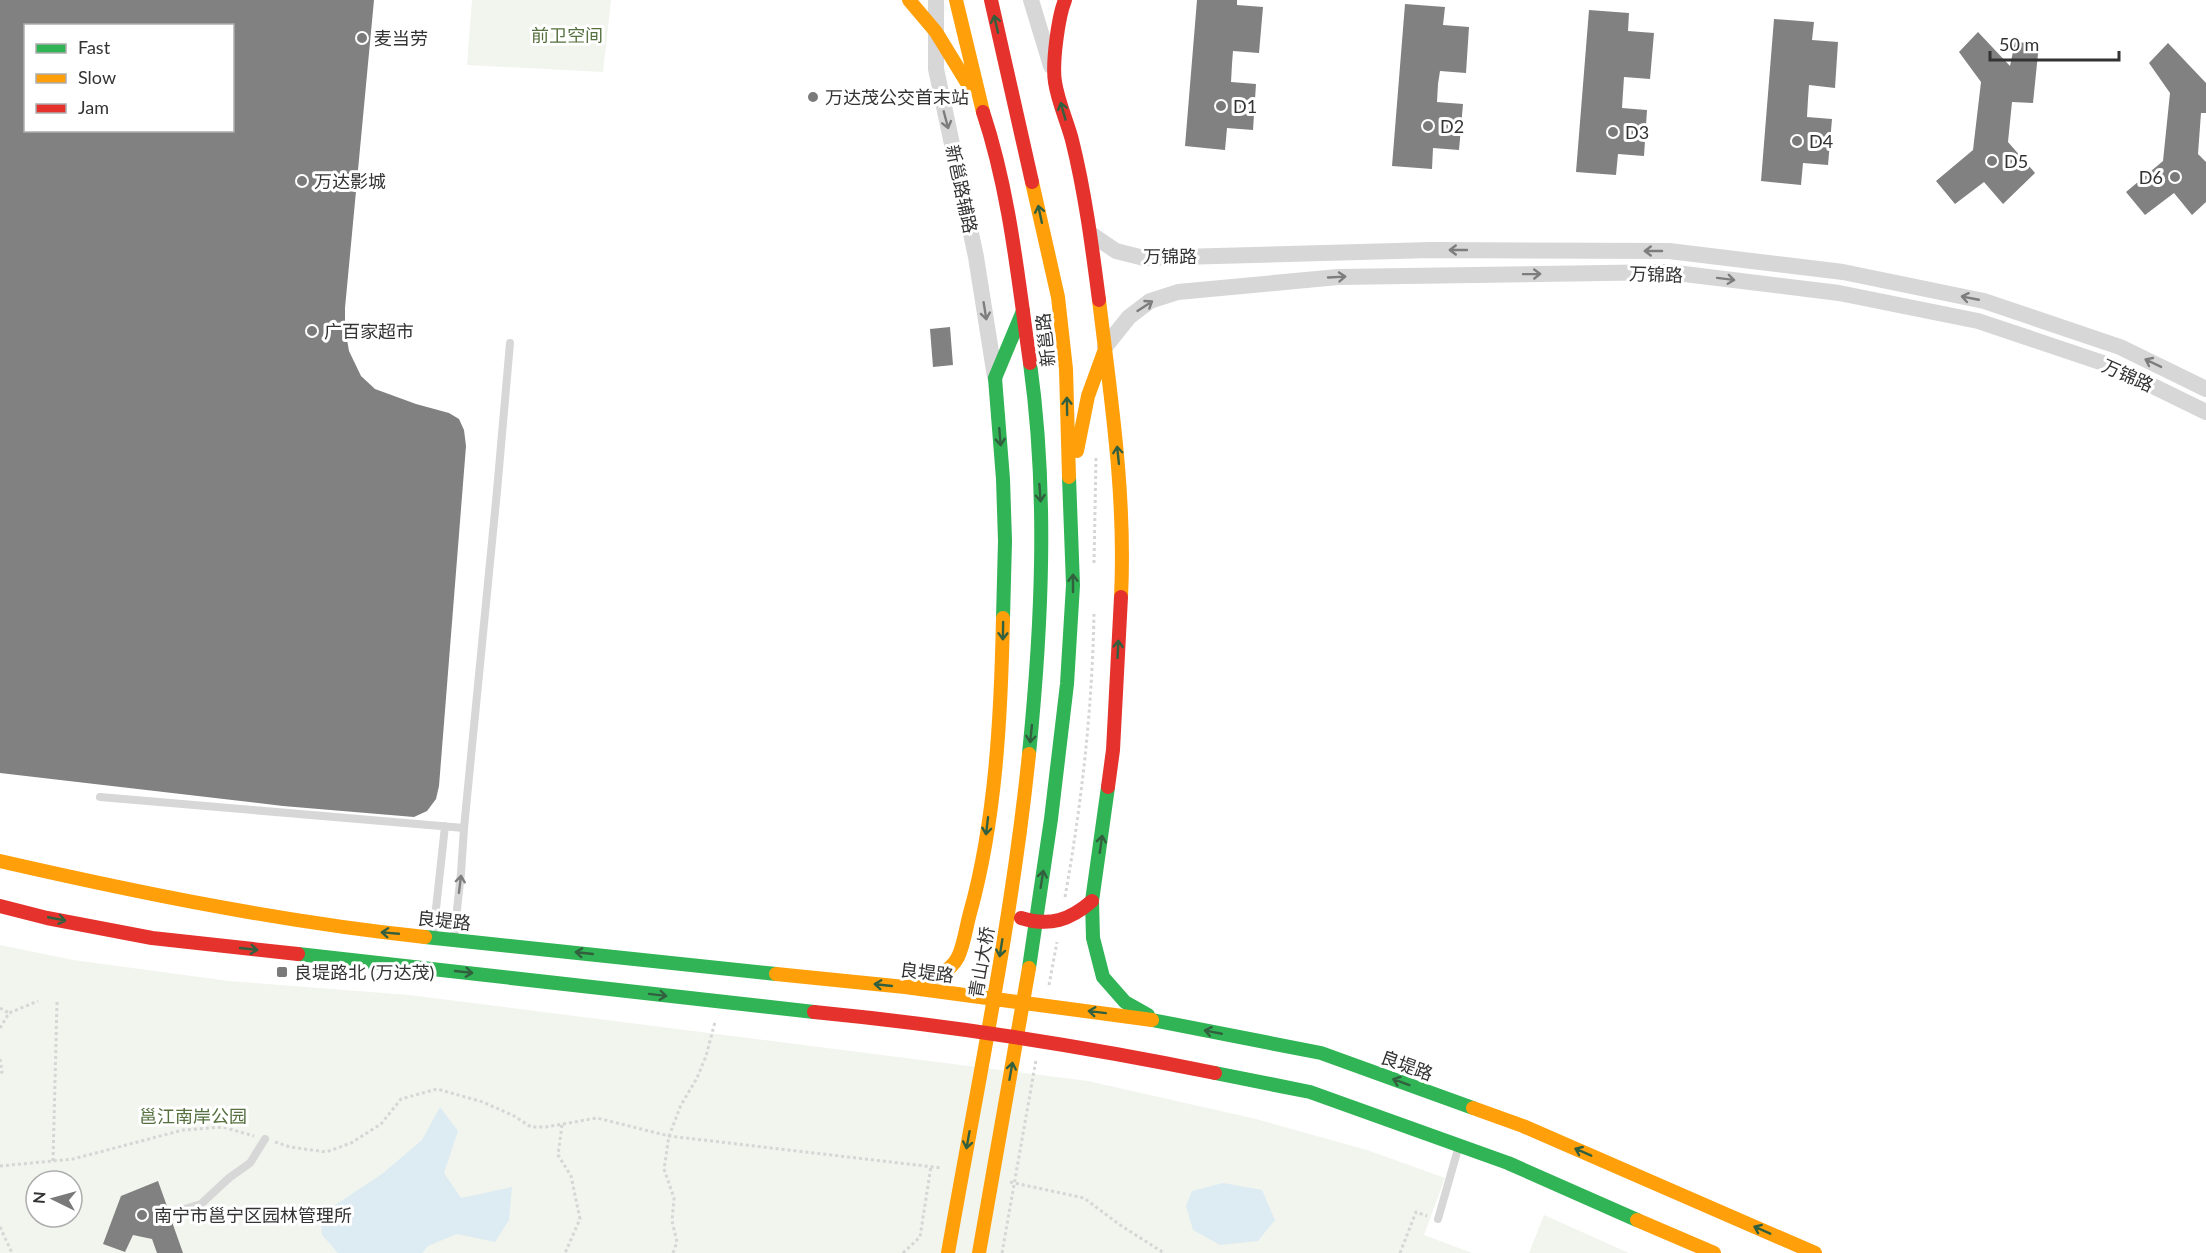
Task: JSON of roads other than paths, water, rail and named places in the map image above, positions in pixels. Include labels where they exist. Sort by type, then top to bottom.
[{"type":"main road","points":[[909,0],[936,32],[981,105]]},
{"type":"main road","name":"新邕路","points":[[956,0],[981,105],[994,144],[1007,209],[1024,309],[1034,392],[1042,522],[1037,676]]},
{"type":"main road","name":"新邕路","points":[[979,1253],[1032,945],[1051,819],[1067,684],[1073,585],[1066,369],[1058,297],[991,0]]},
{"type":"main road","points":[[1065,0],[1061,9],[1057,39],[1055,81],[1072,140],[1091,234],[1119,460],[1123,556],[1113,750],[1092,901],[1093,939],[1103,977],[1125,1002],[1155,1020]]},
{"type":"main road","points":[[905,987],[927,981],[949,969],[958,957],[981,873],[994,769],[1002,664],[1005,541],[1003,478],[995,378],[1024,309]]},
{"type":"main road","points":[[1070,486],[1088,396],[1106,347]]},
{"type":"main road","points":[[995,378],[1025,418],[1037,449]]},
{"type":"main road","name":"青山大桥","points":[[948,1253],[1016,857],[1037,676]]},
{"type":"main road","points":[[0,852],[34,869]]},
{"type":"main road","name":"良堤路","points":[[0,861],[126,890],[348,928],[453,939],[779,991],[908,1021],[1148,1059],[1310,1092],[1508,1163],[1714,1253]]},
{"type":"main road","points":[[981,873],[987,890]]},
{"type":"main road","points":[[997,905],[1003,912],[1029,921],[1056,923],[1075,916],[1092,901]]},
{"type":"main road","name":"良堤路","points":[[0,906],[48,918],[152,938],[779,991],[905,987],[1155,1020],[1321,1053],[1523,1126],[1815,1253]]},
{"type":"street","name":"新邕路辅路","points":[[936,0],[936,69],[976,257],[995,378]]},
{"type":"street","points":[[1031,0],[1055,81]]},
{"type":"street","name":"万锦路","points":[[1091,234],[1116,251],[1143,258],[1431,250],[1669,251],[1843,272],[1984,301],[2120,347],[2206,389]]},
{"type":"street","name":"万锦路","points":[[1106,347],[1129,317],[1150,301],[1178,292],[1338,277],[1668,272],[1839,293],[1978,321],[2112,366],[2206,412]]},
{"type":"lane","points":[[453,939],[462,873],[464,828],[498,491],[510,343]]},
{"type":"lane","points":[[100,797],[464,828]]},
{"type":"lane","points":[[433,937],[445,826]]},
{"type":"lane","points":[[172,1213],[201,1204],[229,1178],[250,1163],[265,1139]]},
{"type":"lane","points":[[1438,1219],[1459,1145]]},
{"type":"place","name":"麦当劳","points":[[362,38]]},
{"type":"place","name":"万达茂公交首末站","points":[[813,97]]},
{"type":"place","name":"D1","points":[[1221,106]]},
{"type":"place","name":"D2","points":[[1428,126]]},
{"type":"place","name":"D3","points":[[1613,132]]},
{"type":"place","name":"D4","points":[[1797,141]]},
{"type":"place","name":"D5","points":[[1992,161]]},
{"type":"place","name":"D6","points":[[2175,177]]},
{"type":"place","name":"万达影城","points":[[302,181]]},
{"type":"place","name":"广百家超市","points":[[312,331]]},
{"type":"place","name":"良堤路北 (万达茂)","points":[[282,972]]},
{"type":"place","name":"南宁市邕宁区园林管理所","points":[[142,1215]]},
{"type":"park label","name":"前卫空间","points":[[567,35]]},
{"type":"park label","name":"邕江南岸公园","points":[[193,1116]]}]
